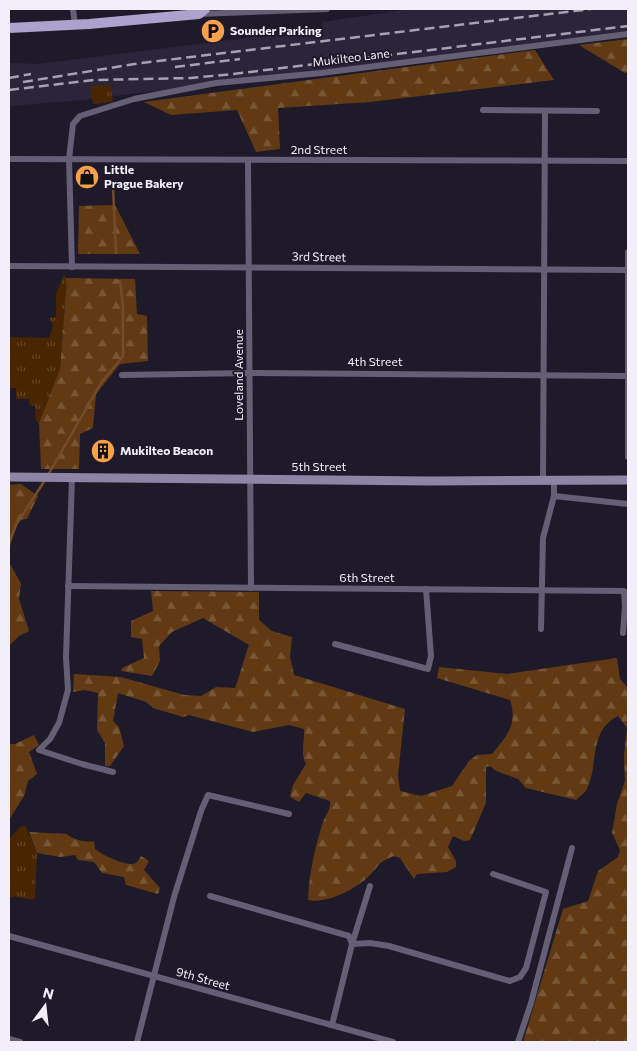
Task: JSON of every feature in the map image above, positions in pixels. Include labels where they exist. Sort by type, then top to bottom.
[{"type":"main road","points":[[172,16],[186,9]]},
{"type":"main road","points":[[9,28],[75,25],[172,16],[202,11]]},
{"type":"main road","name":"5th Street","points":[[9,477],[628,480]]},
{"type":"street","points":[[73,9],[75,25]]},
{"type":"street","points":[[202,11],[327,9]]},
{"type":"street","name":"Mukilteo Lane","points":[[69,159],[73,124],[80,116],[134,99],[216,83],[321,73],[628,34]]},
{"type":"street","points":[[483,110],[597,111]]},
{"type":"street","points":[[543,481],[545,112]]},
{"type":"street","name":"2nd Street","points":[[9,159],[248,162],[628,161]]},
{"type":"street","points":[[69,159],[72,267]]},
{"type":"street","name":"Loveland Avenue","points":[[248,162],[251,588]]},
{"type":"street","points":[[628,252],[628,457]]},
{"type":"street","name":"3rd Street","points":[[9,266],[628,270]]},
{"type":"street","name":"4th Street","points":[[122,375],[250,373],[628,376]]},
{"type":"street","points":[[72,478],[66,657],[68,690],[66,704],[59,723],[50,738],[39,750],[113,772]]},
{"type":"street","points":[[541,629],[542,538],[554,496],[554,481]]},
{"type":"street","points":[[554,496],[628,504]]},
{"type":"street","name":"6th Street","points":[[68,586],[624,591],[626,606],[623,633]]},
{"type":"street","points":[[334,644],[428,668],[431,656],[426,589]]},
{"type":"street","points":[[137,1042],[156,977],[174,897],[208,795],[289,814]]},
{"type":"street","points":[[518,1042],[531,1003],[572,848]]},
{"type":"street","points":[[352,944],[370,943],[388,946],[510,981],[520,977],[526,968],[546,892],[492,874]]},
{"type":"street","points":[[332,1025],[352,944],[370,886]]},
{"type":"street","points":[[210,896],[349,936],[352,944]]},
{"type":"street","name":"9th Street","points":[[9,936],[393,1042]]},
{"type":"street","points":[[9,1039],[20,1042]]},
{"type":"shaded area","points":[[412,9],[628,9],[628,32],[82,100],[9,106],[9,63],[39,64],[317,29],[318,31],[323,30],[322,22]]},
{"type":"green space","points":[[628,39],[628,72],[625,73],[579,45]]},
{"type":"green space","points":[[535,50],[554,80],[370,102],[278,108],[280,149],[256,152],[237,110],[171,115],[144,102]]},
{"type":"green space","points":[[110,85],[113,102],[93,104],[90,86]]},
{"type":"green space","points":[[115,205],[140,254],[78,254],[79,206]]},
{"type":"green space","points":[[64,275],[67,278],[60,369],[39,423],[36,421],[35,406],[30,405],[29,399],[16,399],[16,388],[10,388],[9,337],[49,338],[53,326],[49,318],[56,317],[56,293]]},
{"type":"green space","points":[[67,278],[135,279],[137,314],[147,316],[148,361],[120,364],[96,394],[93,428],[80,434],[79,469],[41,469],[39,423],[60,369]]},
{"type":"green space","points":[[21,484],[38,496],[27,519],[18,520],[9,550],[9,485]]},
{"type":"green space","points":[[9,562],[21,584],[19,599],[29,631],[19,636],[9,646]]},
{"type":"green space","points":[[151,591],[259,592],[259,620],[272,631],[292,637],[290,657],[294,675],[405,709],[398,775],[400,791],[421,796],[452,786],[469,761],[477,755],[492,754],[510,729],[513,716],[510,700],[437,678],[439,667],[507,674],[617,658],[620,679],[628,688],[628,1042],[523,1042],[563,909],[588,901],[598,871],[618,857],[620,850],[612,833],[617,804],[625,781],[624,755],[627,728],[618,716],[602,730],[598,739],[591,779],[587,789],[576,800],[526,788],[518,779],[496,771],[490,766],[486,767],[486,803],[470,840],[464,841],[453,836],[448,847],[456,861],[456,867],[447,872],[417,874],[414,879],[400,858],[394,856],[381,862],[370,875],[350,890],[333,898],[316,901],[308,900],[315,851],[330,801],[306,793],[299,802],[290,797],[293,785],[306,764],[303,751],[304,729],[289,725],[253,732],[189,715],[183,717],[153,708],[146,702],[118,693],[113,721],[119,727],[124,746],[110,766],[105,766],[105,743],[97,730],[98,693],[85,690],[73,692],[74,674],[121,677],[184,695],[201,696],[216,687],[235,688],[249,645],[203,618],[172,632],[159,646],[160,661],[152,676],[121,671],[122,668],[144,658],[142,639],[131,637],[131,621],[153,611]]},
{"type":"green space","points":[[34,735],[39,745],[29,752],[37,774],[28,781],[24,796],[9,820],[9,744],[15,744]]},
{"type":"green space","points":[[21,826],[26,827],[37,853],[35,899],[9,898],[9,839]]},
{"type":"green space","points":[[29,832],[67,834],[87,842],[94,841],[95,849],[127,864],[136,863],[141,856],[149,861],[144,870],[160,888],[158,894],[126,885],[124,877],[102,873],[94,862],[78,860],[75,855],[60,857],[37,853]]},
{"type":"waterway","points":[[113,187],[116,252]]},
{"type":"waterway","points":[[48,475],[101,383],[123,356],[123,306],[120,281]]},
{"type":"waterway","points":[[9,543],[16,525],[45,480]]},
{"type":"railway","points":[[23,82],[141,63],[591,9]]},
{"type":"railway","points":[[9,90],[94,80],[191,78],[233,74],[628,26]]},
{"type":"railway","points":[[175,67],[240,59]]},
{"type":"railway","points":[[9,78],[31,74]]},
{"type":"place","name":"Sounder Parking","points":[[213,31]]},
{"type":"place","name":"Little Prague Bakery","points":[[87,177]]},
{"type":"place","name":"Mukilteo Beacon","points":[[103,451]]}]
